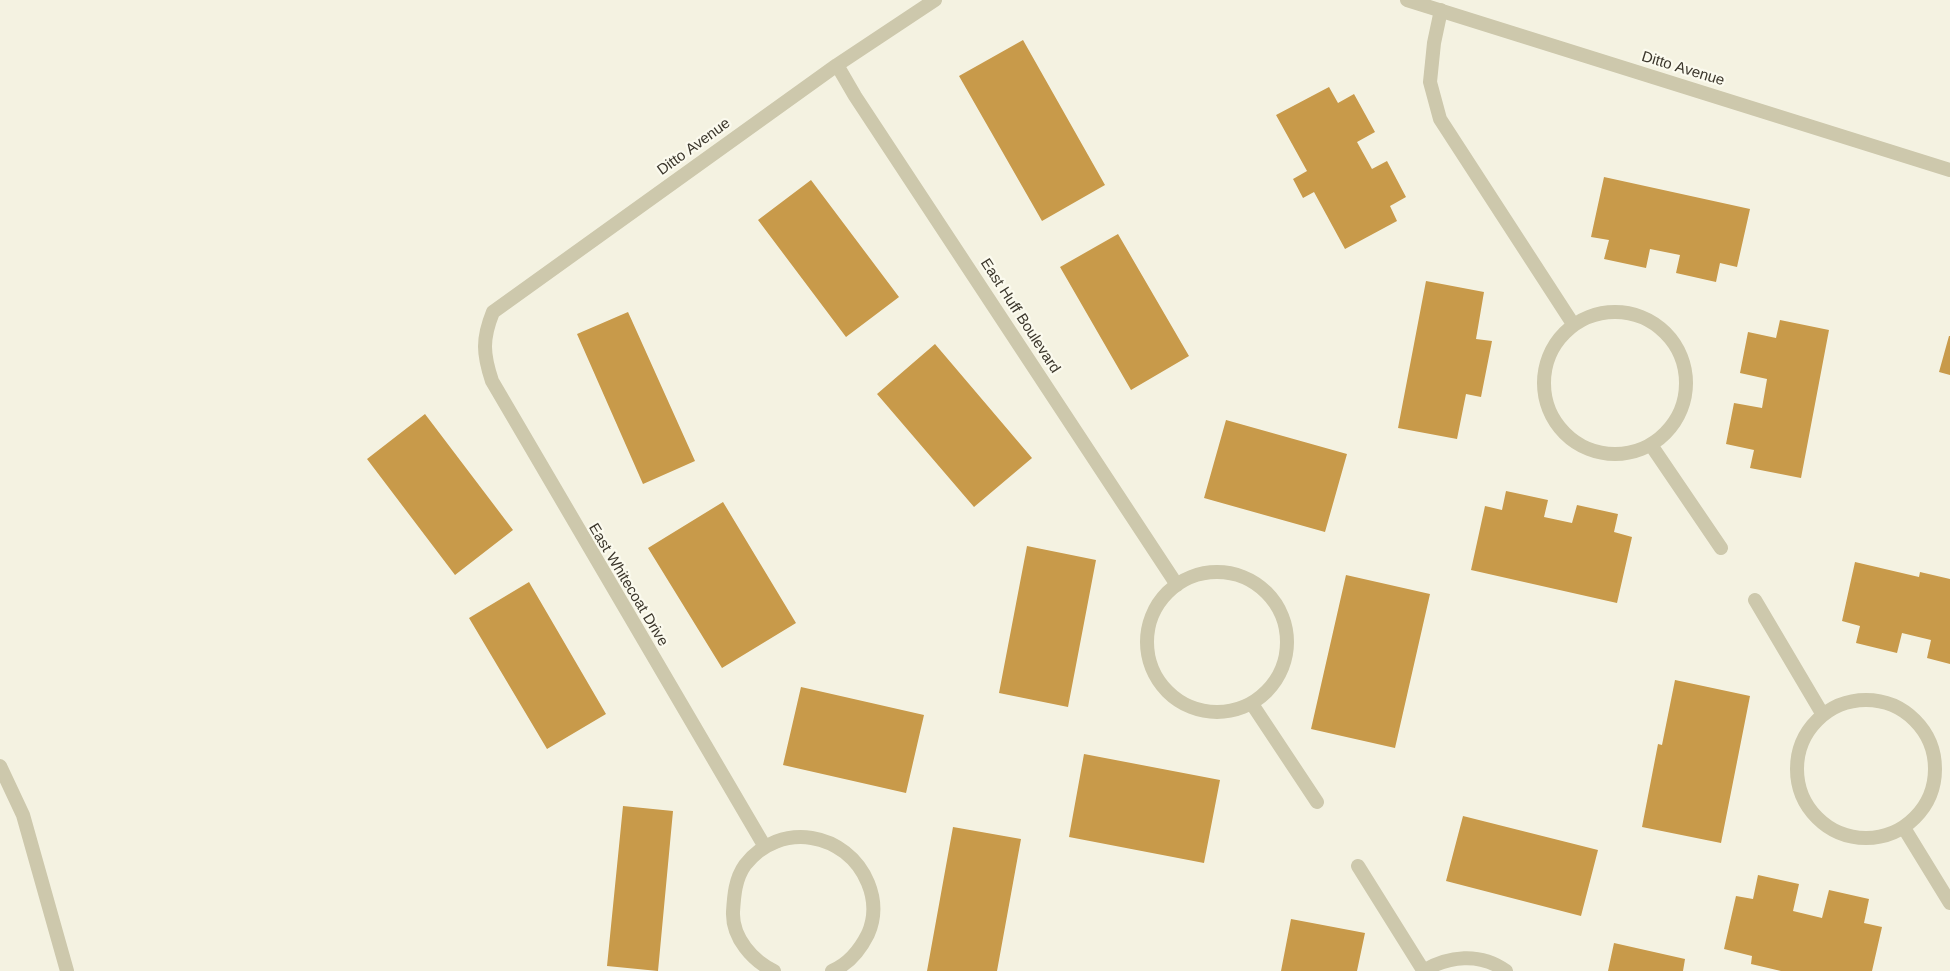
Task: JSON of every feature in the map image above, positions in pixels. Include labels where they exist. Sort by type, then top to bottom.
[{"type":"street","name":"Ditto Avenue","points":[[484,332],[493,312],[837,64],[934,0]]},
{"type":"street","name":"Ditto Avenue","points":[[1407,0],[1950,170]]},
{"type":"street","points":[[1441,10],[1434,43],[1430,82],[1440,119],[1574,324]]},
{"type":"street","name":"East Huff Boulevard","points":[[837,64],[855,96],[1176,585]]},
{"type":"street","points":[[1610,311],[1647,318],[1676,344],[1687,381],[1678,418],[1651,445],[1616,455],[1581,447],[1554,422],[1543,387],[1550,351],[1574,324],[1610,311]]},
{"type":"street","name":"East Whitecoat Drive","points":[[484,332],[486,365],[492,381],[765,847]]},
{"type":"street","points":[[1651,445],[1721,548]]},
{"type":"street","points":[[1225,572],[1249,580],[1269,595],[1282,616],[1288,641],[1283,666],[1271,688],[1252,704],[1226,712],[1200,711],[1176,700],[1158,680],[1148,655],[1148,629],[1158,604],[1176,585],[1199,574],[1225,572]]},
{"type":"street","points":[[1755,600],[1823,715]]},
{"type":"street","points":[[1876,700],[1902,710],[1923,729],[1934,755],[1934,783],[1924,809],[1904,828],[1871,839],[1836,833],[1810,810],[1797,777],[1800,751],[1802,742],[1823,715],[1848,702],[1876,700]]},
{"type":"street","points":[[1252,704],[1317,802]]},
{"type":"street","points":[[0,766],[23,815],[67,971]]},
{"type":"street","points":[[1904,828],[1950,903]]},
{"type":"street","points":[[774,971],[762,966],[743,945],[733,919],[734,891],[745,866],[765,847],[791,837],[819,838],[844,849],[863,870],[873,895],[873,923],[861,949],[839,970]]},
{"type":"street","points":[[1358,866],[1423,971],[1450,959],[1478,958],[1506,971]]},
{"type":"building","points":[[1023,40],[1105,185],[1042,221],[959,76]]},
{"type":"building","points":[[1329,87],[1338,103],[1354,94],[1375,132],[1357,142],[1372,169],[1387,161],[1406,197],[1390,206],[1397,221],[1345,249],[1314,192],[1303,198],[1293,179],[1307,171],[1276,115]]},
{"type":"building","points":[[1604,177],[1750,209],[1737,267],[1720,263],[1716,282],[1676,273],[1680,255],[1650,249],[1646,268],[1604,259],[1609,240],[1591,237]]},
{"type":"building","points":[[811,180],[899,297],[846,337],[758,220]]},
{"type":"building","points":[[1118,234],[1189,356],[1131,390],[1060,267]]},
{"type":"building","points":[[1426,281],[1484,292],[1476,339],[1492,341],[1481,397],[1466,394],[1457,439],[1398,428]]},
{"type":"building","points":[[628,312],[695,461],[643,484],[577,334]]},
{"type":"building","points":[[1780,320],[1829,330],[1801,478],[1750,468],[1754,450],[1726,444],[1734,403],[1762,408],[1767,379],[1740,373],[1748,332],[1776,338]]},
{"type":"building","points":[[1950,336],[1950,375],[1939,372]]},
{"type":"building","points":[[935,344],[1032,458],[974,507],[877,394]]},
{"type":"building","points":[[425,414],[513,530],[455,575],[367,459]]},
{"type":"building","points":[[1226,420],[1347,454],[1325,532],[1204,498]]},
{"type":"building","points":[[1506,491],[1548,500],[1544,517],[1572,523],[1577,505],[1618,514],[1614,532],[1632,537],[1617,603],[1471,570],[1485,506],[1502,510]]},
{"type":"building","points":[[723,502],[796,623],[722,668],[648,548]]},
{"type":"building","points":[[1027,546],[1096,560],[1068,707],[999,693]]},
{"type":"building","points":[[1855,562],[1919,577],[1920,572],[1950,579],[1950,664],[1927,658],[1931,640],[1902,633],[1897,653],[1856,643],[1860,626],[1842,621]]},
{"type":"building","points":[[1346,575],[1430,594],[1395,748],[1311,729]]},
{"type":"building","points":[[529,582],[606,714],[547,749],[469,618]]},
{"type":"building","points":[[1675,680],[1750,696],[1721,843],[1642,827],[1658,744],[1662,745]]},
{"type":"building","points":[[801,687],[924,715],[906,793],[783,765]]},
{"type":"building","points":[[1084,754],[1220,780],[1204,863],[1069,837]]},
{"type":"building","points":[[623,806],[673,811],[658,971],[607,966]]},
{"type":"building","points":[[1463,816],[1598,850],[1581,916],[1446,881]]},
{"type":"building","points":[[953,827],[1021,839],[997,971],[927,971]]},
{"type":"building","points":[[1758,875],[1799,884],[1793,911],[1822,918],[1829,890],[1869,899],[1864,923],[1882,927],[1872,971],[1781,971],[1751,964],[1752,956],[1724,949],[1736,896],[1753,899]]},
{"type":"building","points":[[1291,919],[1365,933],[1357,971],[1281,971]]},
{"type":"building","points":[[1614,943],[1685,959],[1683,971],[1608,971]]}]
